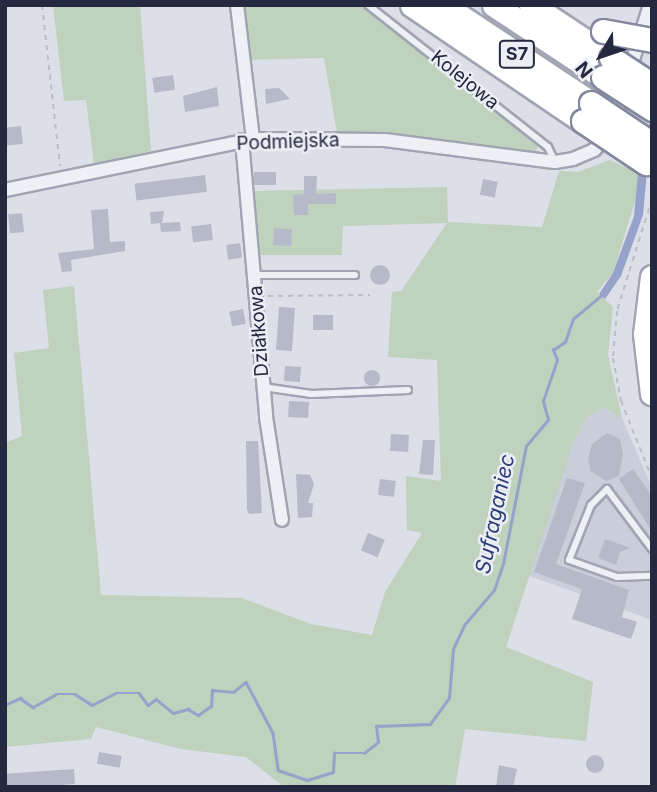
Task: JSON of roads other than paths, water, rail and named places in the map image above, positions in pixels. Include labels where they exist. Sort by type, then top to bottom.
[{"type":"highway","points":[[412,5],[587,112],[650,161]]},
{"type":"highway","name":"S7","points":[[443,5],[587,112]]},
{"type":"highway","name":"S7","points":[[494,5],[607,67],[652,109]]},
{"type":"highway","points":[[531,5],[607,67],[652,85]]},
{"type":"highway","points":[[545,5],[603,31],[652,40]]},
{"type":"highway","points":[[652,277],[645,334],[652,394]]},
{"type":"street","name":"Działkowa","points":[[237,5],[263,387],[282,520]]},
{"type":"street","name":"Podmiejska","points":[[5,190],[247,140],[385,140],[555,162],[573,159],[594,150],[610,134],[650,5]]},
{"type":"lane","name":"Kolejowa","points":[[368,5],[548,147],[555,162]]},
{"type":"lane","points":[[255,275],[355,275]]},
{"type":"lane","points":[[263,387],[311,394],[408,390]]},
{"type":"lane","points":[[652,548],[607,489],[591,505],[569,560],[617,577],[652,576]]},
{"type":"water","points":[[652,116],[643,215],[621,276],[605,299],[599,294],[613,273],[634,216],[640,151]]},
{"type":"waterway","name":"Sufraganiec","points":[[5,705],[20,698],[33,707],[56,694],[75,694],[92,705],[116,693],[139,693],[148,705],[156,699],[173,713],[188,709],[198,715],[211,706],[212,690],[233,692],[246,682],[273,733],[278,770],[307,780],[333,772],[334,753],[364,753],[378,742],[376,726],[430,724],[449,698],[453,649],[464,625],[494,590],[503,564],[526,446],[548,420],[543,401],[557,360],[553,350],[565,342],[573,319],[603,294]]}]
